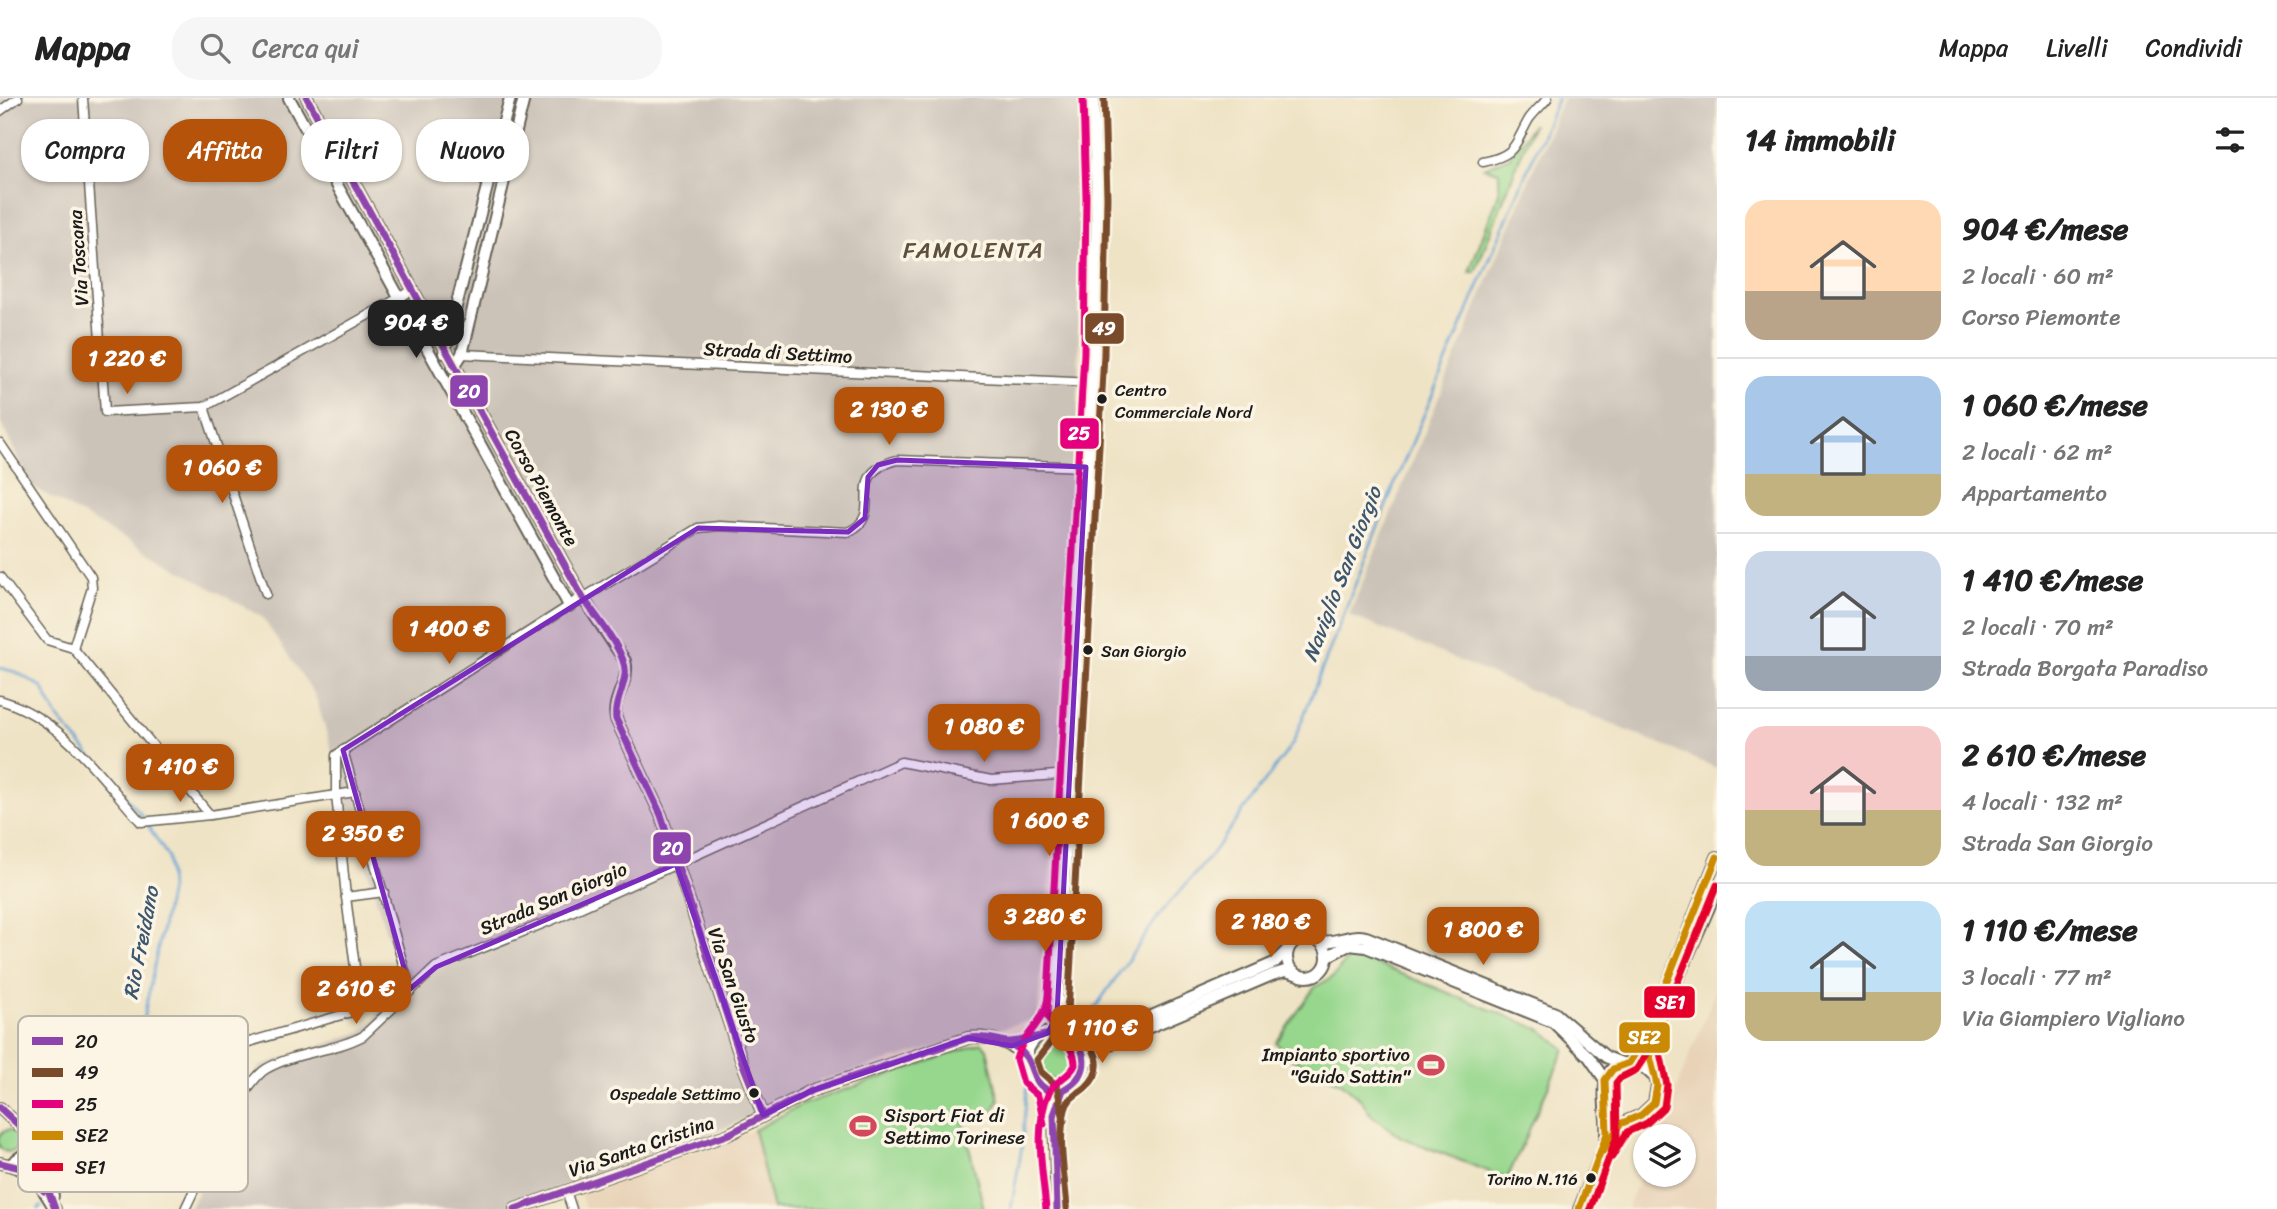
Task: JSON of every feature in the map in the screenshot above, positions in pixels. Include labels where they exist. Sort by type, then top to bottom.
[{"type":"street","points":[[0,111],[18,98]]},
{"type":"street","name":"Via Toscana","points":[[83,98],[105,412],[204,407],[413,290]]},
{"type":"street","name":"Corso Piemonte","points":[[289,98],[301,120]]},
{"type":"street","name":"Corso Piemonte","points":[[307,98],[319,119]]},
{"type":"street","points":[[505,119],[510,98]]},
{"type":"street","points":[[519,119],[524,98]]},
{"type":"street","points":[[1048,1033],[1057,1014],[1086,467],[1093,383],[1097,197],[1093,98]]},
{"type":"street","points":[[1484,158],[1497,158],[1515,148],[1530,119],[1548,98]]},
{"type":"street","name":"Corso Piemonte","points":[[335,182],[569,606]]},
{"type":"street","name":"Corso Piemonte","points":[[354,182],[583,598],[625,661],[628,669],[615,704],[615,716],[661,815],[676,864]]},
{"type":"street","points":[[437,365],[446,349],[489,182]]},
{"type":"street","points":[[444,378],[463,354],[503,182]]},
{"type":"street","points":[[470,258],[485,259]]},
{"type":"street","name":"Strada di Settimo","points":[[463,354],[1093,383]]},
{"type":"street","points":[[204,407],[266,594]]},
{"type":"street","points":[[0,443],[91,577],[92,587],[73,648]]},
{"type":"street","points":[[248,1042],[355,1011],[360,1006],[336,794],[334,761],[343,750],[569,606],[698,528],[740,527],[848,532],[858,528],[865,518],[868,477],[878,465],[897,460],[1086,467]]},
{"type":"street","points":[[529,533],[542,525]]},
{"type":"street","points":[[0,577],[47,640],[73,648],[210,815]]},
{"type":"street","points":[[0,700],[29,710],[50,723],[141,822],[210,815],[355,792]]},
{"type":"street","points":[[343,750],[410,989]]},
{"type":"street","name":"Strada San Giorgio","points":[[248,1089],[258,1075],[276,1064],[352,1042],[363,1035],[436,967],[562,916],[901,762],[991,780],[1069,774]]},
{"type":"street","points":[[1579,1209],[1607,1134],[1608,1105],[1603,1089],[1605,1080],[1613,1069],[1626,1063],[1642,1043],[1717,857]]},
{"type":"street","name":"Via San Giusto","points":[[676,864],[763,1115]]},
{"type":"street","points":[[1599,1160],[1615,1130],[1648,1110],[1654,1102],[1657,1094],[1648,1048],[1717,889]]},
{"type":"street","points":[[346,897],[384,892]]},
{"type":"street","points":[[1079,1042],[1092,1042],[1274,963],[1304,937],[1331,942],[1350,936],[1366,937],[1555,1013],[1606,1057],[1643,1066],[1654,1077]]},
{"type":"street","points":[[1321,941],[1328,956]]},
{"type":"street","points":[[1012,1046],[1026,1060],[1032,1079],[1047,1090],[1063,1090],[1079,1081],[1086,1063],[1100,1049],[1280,972],[1308,978],[1320,973],[1328,956],[1349,945],[1366,947],[1548,1019],[1576,1044],[1605,1080]]},
{"type":"street","points":[[1288,949],[1288,963],[1296,974]]},
{"type":"street","points":[[1057,1014],[1067,1033],[1079,1042],[1086,1063]]},
{"type":"street","points":[[1026,1060],[1035,1040],[1048,1033],[1067,1033]]},
{"type":"street","name":"Via Santa Cristina","points":[[515,1209],[729,1134],[811,1091],[968,1038],[988,1038],[1012,1046],[1035,1040]]},
{"type":"street","points":[[1047,1090],[1054,1115],[1057,1209]]},
{"type":"street","points":[[1054,1115],[1063,1090]]},
{"type":"street","points":[[1608,1105],[1619,1115],[1633,1117]]},
{"type":"street","points":[[0,1108],[18,1123]]},
{"type":"street","points":[[0,1121],[13,1120]]},
{"type":"street","points":[[12,1164],[18,1161]]},
{"type":"street","points":[[0,1163],[18,1168]]},
{"type":"street","points":[[566,1191],[572,1209]]},
{"type":"street","points":[[44,1192],[55,1209]]},
{"type":"street","points":[[49,1192],[55,1209]]},
{"type":"street","name":"Strada San Giorgio","points":[[185,1209],[194,1192]]},
{"type":"highlighted area","points":[[897,460],[1086,467],[1057,1014],[1048,1033],[1012,1046],[968,1038],[811,1091],[763,1115],[676,864],[436,967],[410,989],[343,750],[698,528],[848,532],[865,518],[868,477],[878,465]]},
{"type":"shaded area","points":[[0,98],[1082,98],[1077,476],[1059,765],[1037,1018],[821,1080],[730,1126],[497,1209],[189,1209],[197,1192],[248,1192],[248,1090],[260,1066],[361,1032],[403,988],[315,695],[262,617],[31,486],[0,421]]},
{"type":"shaded area","points":[[1563,98],[1717,98],[1717,768],[1349,615]]},
{"type":"shaded area","points":[[1717,988],[1717,1209],[1627,1209],[1636,1187],[1696,1187],[1696,1124],[1662,1124]]},
{"type":"shaded area","points":[[754,1130],[771,1209],[585,1209],[580,1192]]},
{"type":"green space","points":[[1533,124],[1475,272],[1469,272],[1499,193],[1499,172],[1484,168],[1510,157]]},
{"type":"green space","name":"Impianto sportivo \"Guido Sattin\"","points":[[1351,954],[1542,1030],[1565,1049],[1507,1179],[1401,1137],[1371,1115],[1362,1101],[1342,1083],[1293,1060],[1276,1043],[1315,987],[1333,977]]},
{"type":"green space","points":[[1055,1040],[1063,1041],[1069,1046],[1074,1052],[1074,1068],[1069,1074],[1063,1079],[1055,1080],[1047,1079],[1041,1074],[1036,1068],[1035,1060],[1036,1052],[1041,1046],[1047,1041]]},
{"type":"green space","name":"Sisport Fiat di Settimo Torinese","points":[[982,1043],[987,1049],[999,1100],[991,1114],[963,1122],[984,1209],[773,1209],[754,1130],[801,1105]]},
{"type":"green space","points":[[9,1130],[17,1133],[17,1149],[9,1152],[1,1149],[1,1133]]},
{"type":"waterway","name":"Naviglio San Giorgio","points":[[1086,1021],[1160,914],[1208,859],[1293,743],[1393,488],[1558,98]]},
{"type":"waterway","name":"Rio Freidano","points":[[0,668],[16,672],[42,687],[58,718],[144,818]]},
{"type":"waterway","name":"Rio Freidano","points":[[144,1016],[170,889],[168,857],[147,824]]},
{"type":"waterway","points":[[1011,1209],[1022,1146],[1027,1085]]},
{"type":"waterway","name":"Rio Freidano","points":[[38,1209],[41,1206]]},
{"type":"transit line","name":"20","points":[[307,98],[583,598],[622,657],[625,675],[616,708],[616,719],[661,815],[742,1062],[763,1115]]},
{"type":"transit line","name":"25","points":[[1046,1209],[1040,1150],[1041,1120],[1049,1092],[1075,1065],[1072,1051],[1053,1027],[1047,1013],[1084,353],[1086,197],[1083,98]]},
{"type":"transit line","name":"49","points":[[1067,1208],[1062,1146],[1065,1110],[1071,1099],[1094,1077],[1097,1067],[1092,1048],[1068,1012],[1104,354],[1107,197],[1104,98]]},
{"type":"transit line","name":"SE2","points":[[1579,1209],[1607,1134],[1605,1080],[1613,1069],[1629,1063],[1642,1043],[1717,857]]},
{"type":"transit line","name":"SE1","points":[[1590,1209],[1617,1136],[1616,1083],[1636,1070],[1651,1048],[1717,885]]},
{"type":"transit line","name":"25","points":[[1044,1124],[1038,1096],[1023,1083],[1016,1059],[1023,1043],[1042,1015],[1048,998]]},
{"type":"transit line","name":"49","points":[[1064,1120],[1057,1086],[1041,1072],[1037,1060],[1063,1026],[1068,1000]]},
{"type":"transit line","name":"SE2","points":[[1603,1151],[1620,1124],[1641,1115],[1654,1103],[1657,1085],[1648,1048],[1655,1027]]},
{"type":"transit line","name":"SE1","points":[[1612,1157],[1627,1132],[1647,1123],[1664,1107],[1667,1085],[1659,1048],[1665,1030]]},
{"type":"transit line","name":"20","points":[[995,1041],[1016,1041],[1055,1034],[1075,1038],[1083,1053],[1083,1067],[1077,1080],[1063,1090]]},
{"type":"transit line","name":"20","points":[[515,1209],[729,1134],[811,1091],[968,1038],[992,1039],[1015,1047],[1026,1057],[1036,1079],[1047,1090]]},
{"type":"transit line","name":"20","points":[[1057,1209],[1054,1115],[1063,1090]]},
{"type":"transit line","name":"20","points":[[0,1108],[18,1125]]},
{"type":"transit line","name":"20","points":[[0,1163],[18,1167]]},
{"type":"transit line","name":"20","points":[[49,1192],[55,1209]]},
{"type":"place","name":"Centro Commerciale Nord","points":[[1102,399]]},
{"type":"place","name":"San Giorgio","points":[[1088,650]]},
{"type":"place","name":"Impianto sportivo \"Guido Sattin\"","points":[[1431,1065]]},
{"type":"place","name":"Ospedale Settimo","points":[[754,1093]]},
{"type":"place","name":"Sisport Fiat di Settimo Torinese","points":[[863,1126]]},
{"type":"place","name":"Torino N.116","points":[[1591,1178]]},
{"type":"district","name":"FAMOLENTA","points":[[974,250]]}]
